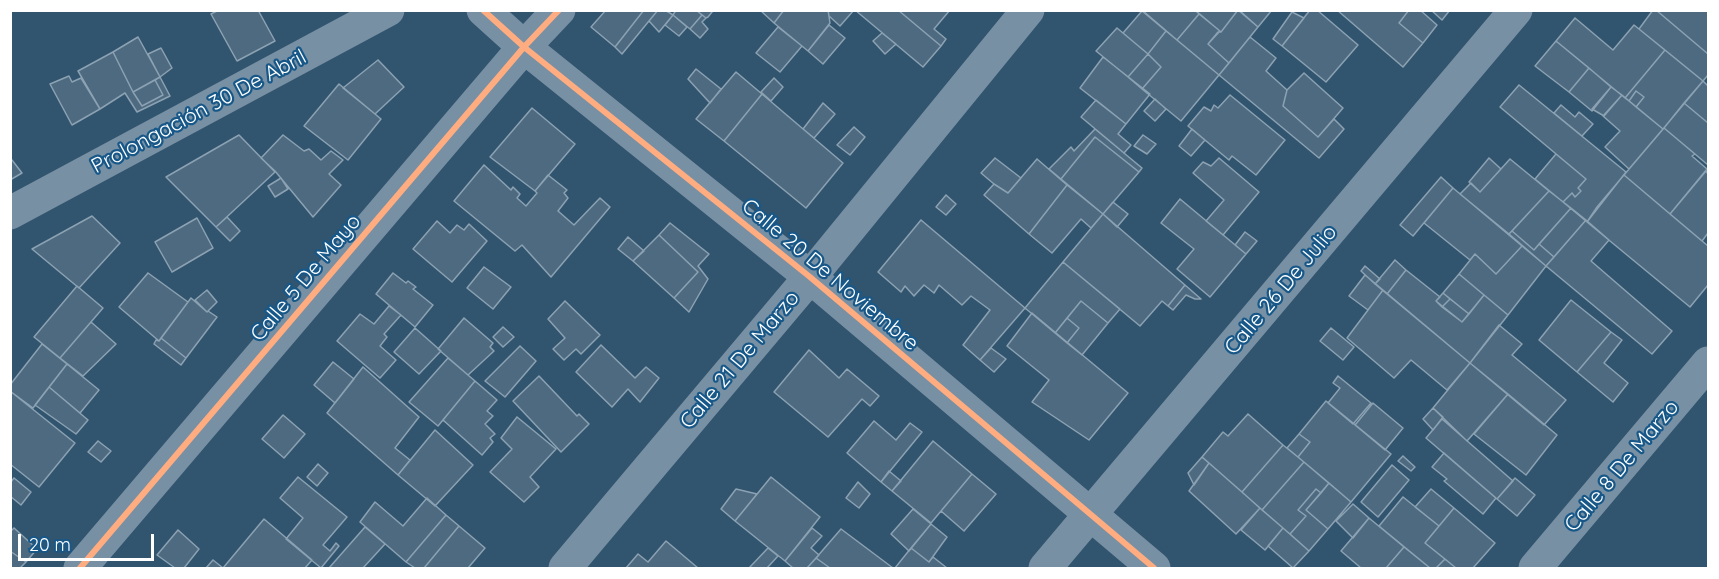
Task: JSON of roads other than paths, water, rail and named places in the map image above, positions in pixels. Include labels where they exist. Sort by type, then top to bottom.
[{"type":"street","name":"Prolongación 30 De Abril","points":[[10,213],[388,10]]},
{"type":"street","name":"Calle 20 De Noviembre","points":[[483,10],[524,47],[810,277],[1154,568]]},
{"type":"street","name":"Calle 5 De Mayo","points":[[80,568],[524,47],[559,10]]},
{"type":"street","name":"Calle 21 De Marzo","points":[[565,568],[810,277],[1028,10]]},
{"type":"street","name":"Calle 26 De Julio","points":[[1045,568],[1516,10]]},
{"type":"street","name":"Calle 8 De Marzo","points":[[1535,568],[1708,363]]}]
